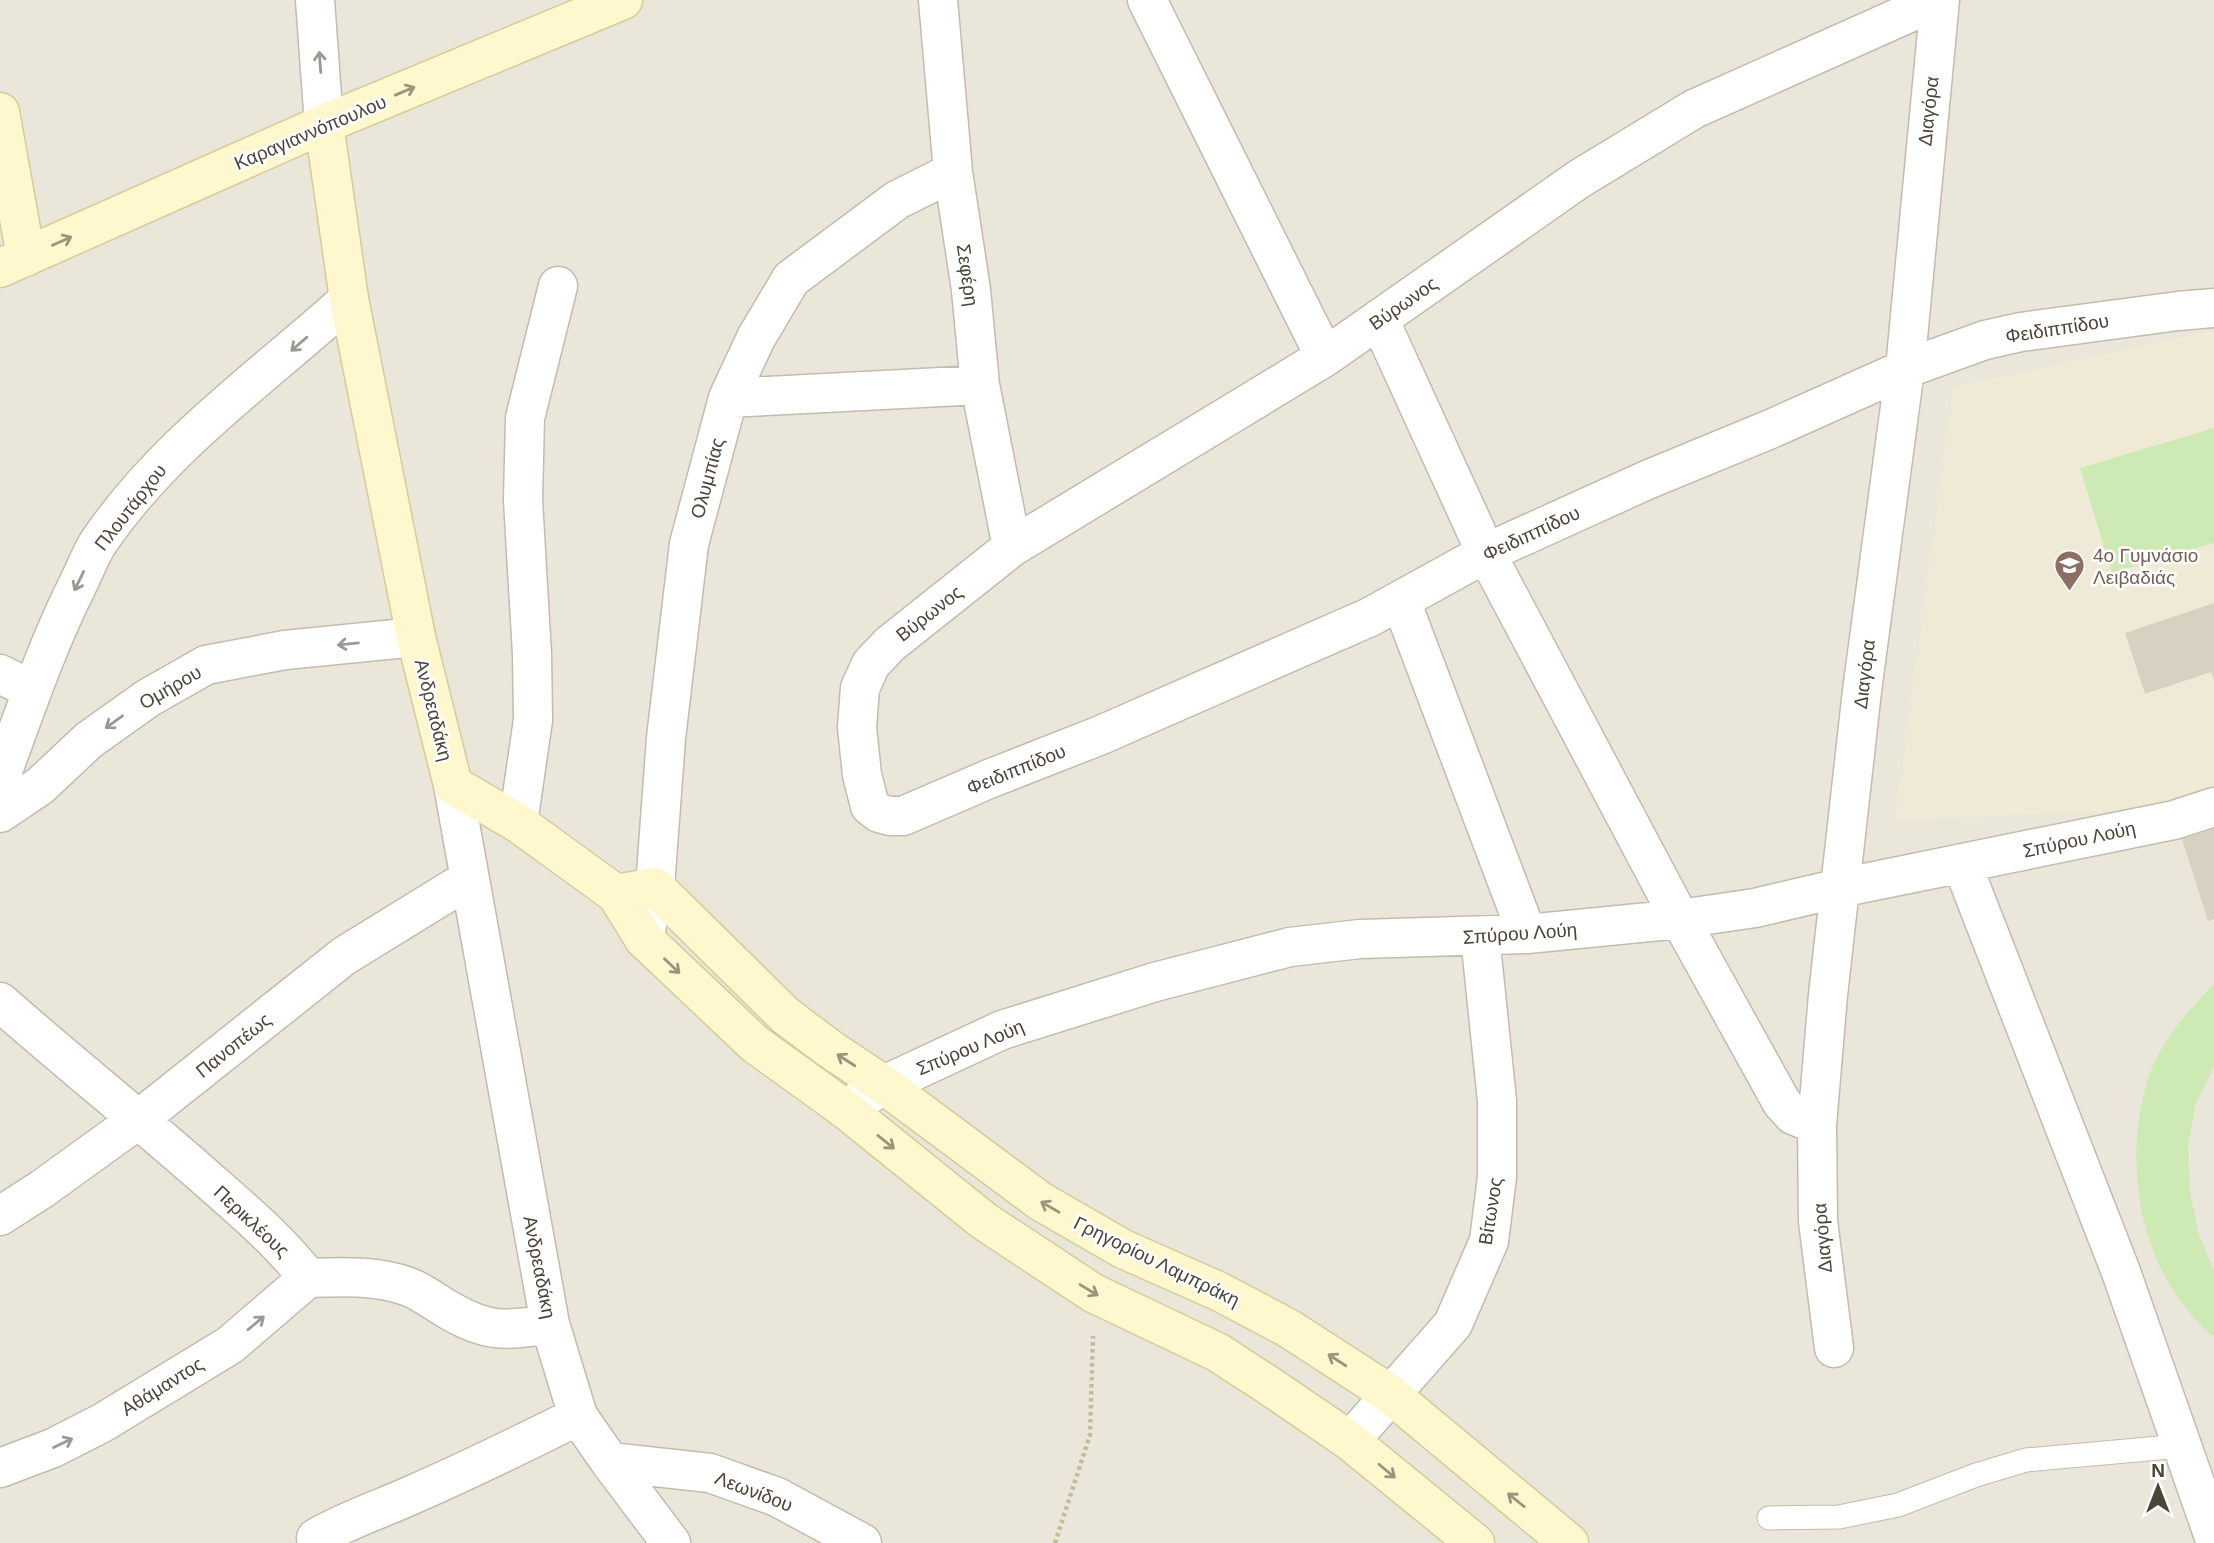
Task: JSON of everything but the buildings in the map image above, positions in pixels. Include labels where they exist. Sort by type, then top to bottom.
[{"type":"street","name":"Ανδρεαδάκη","points":[[315,0],[324,124],[349,299],[416,638],[453,785],[550,1324],[578,1416]]},
{"type":"street","name":"Καραγιαννόπουλου","points":[[13,263],[324,124],[623,0]]},
{"type":"street","name":"Σεφέρη","points":[[938,0],[953,172],[971,290],[981,385],[1012,547]]},
{"type":"street","points":[[1147,0],[1325,357]]},
{"type":"street","name":"Βύρωνος","points":[[870,806],[862,775],[857,727],[860,688],[871,664],[890,644],[1012,547],[1325,357],[1579,179],[1694,109],[1939,0]]},
{"type":"street","name":"Διαγόρα","points":[[1834,1348],[1818,1221],[1817,1125],[1828,995],[1862,691],[1905,369],[1939,0]]},
{"type":"street","points":[[0,111],[13,263]]},
{"type":"street","name":"Ολυμπίας","points":[[644,939],[655,887],[666,738],[690,544],[728,398],[756,338],[791,279],[897,200],[953,172]]},
{"type":"street","points":[[518,823],[533,720],[523,500],[525,418],[558,286]]},
{"type":"street","name":"Πλουτάρχου","points":[[0,779],[16,682],[66,608],[97,545],[149,477],[220,409],[349,299]]},
{"type":"street","name":"Φειδιππίδου","points":[[870,806],[878,813],[903,816],[1101,735],[1370,617],[1486,553],[1647,480],[1905,369],[1985,340],[2021,332],[2214,308]]},
{"type":"street","points":[[1379,319],[1486,553],[1680,919],[1782,1103],[1793,1115],[1817,1125]]},
{"type":"street","points":[[728,398],[981,385]]},
{"type":"street","points":[[1401,601],[1527,934]]},
{"type":"street","name":"Ομήρου","points":[[0,813],[40,786],[89,740],[148,698],[206,665],[285,650],[416,638]]},
{"type":"street","points":[[453,785],[518,823],[615,894],[644,939],[755,1044],[845,1109],[984,1221],[1093,1293],[1217,1352],[1350,1441],[1475,1543]]},
{"type":"street","name":"Σπύρου Λούη","points":[[845,1109],[884,1085],[1002,1030],[1155,982],[1290,947],[1360,939],[1527,934],[1680,919],[1755,908],[1840,888],[2174,820],[2214,807]]},
{"type":"street","points":[[1962,864],[2121,1272],[2214,1537]]},
{"type":"street","name":"Πανοπέως","points":[[0,1216],[139,1119],[344,956],[469,878]]},
{"type":"street","points":[[615,894],[655,887]]},
{"type":"street","name":"Γρηγορίου Λαμπράκη","points":[[655,887],[786,1016],[1040,1201],[1123,1249],[1218,1291],[1288,1328],[1390,1394],[1569,1543]]},
{"type":"street","name":"Βίτωνος","points":[[1350,1441],[1454,1324],[1489,1241],[1497,1177],[1497,1101],[1480,936]]},
{"type":"street","name":"Περικλέους","points":[[0,1002],[245,1212],[308,1278]]},
{"type":"street","points":[[308,1278],[379,1280],[411,1287],[469,1322],[491,1328],[512,1330],[550,1324]]},
{"type":"street","name":"Αθάμαντος","points":[[0,1468],[53,1448],[102,1423],[230,1345],[308,1278]]},
{"type":"street","points":[[316,1538],[335,1527],[504,1453],[578,1416],[671,1543]]},
{"type":"street","name":"Λεωνίδου","points":[[610,1462],[710,1474],[777,1497],[862,1543]]},
{"type":"lane","points":[[1769,1518],[1839,1517],[1898,1505],[1976,1475],[2026,1460],[2181,1446]]},
{"type":"path","points":[[1055,1543],[1090,1435],[1093,1293]]},
{"type":"shaded area","points":[[0,0],[2214,0],[2214,1543],[0,1543]]},
{"type":"shaded area","name":"4o Γυμνάσιο Λειβαδιάς","points":[[2214,332],[2214,798],[2186,807],[1895,821],[1953,387]]},
{"type":"green space","points":[[2214,428],[2214,543],[2112,573],[2080,468]]},
{"type":"green space","points":[[2214,984],[2214,1066],[2195,1106],[2188,1146],[2190,1192],[2198,1232],[2214,1271],[2214,1337],[2189,1312],[2169,1283],[2153,1251],[2143,1217],[2137,1181],[2137,1146],[2140,1110],[2154,1063],[2177,1027]]},
{"type":"place","name":"4o Γυμνάσιο Λειβαδιάς","points":[[2070,593]]}]
